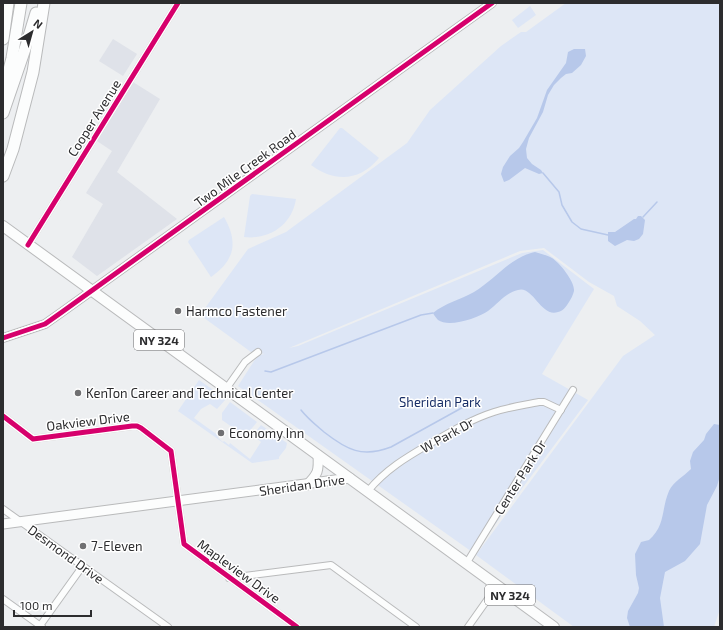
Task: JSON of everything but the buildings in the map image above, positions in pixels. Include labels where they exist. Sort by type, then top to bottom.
[{"type":"highway","points":[[3,39],[8,3]]},
{"type":"highway","points":[[3,93],[12,58],[21,3]]},
{"type":"highway","points":[[3,112],[26,46],[38,3]]},
{"type":"highway","points":[[3,176],[13,149],[33,72],[44,3]]},
{"type":"main road","name":"NY 324","points":[[3,226],[350,478]]},
{"type":"main road","points":[[307,485],[318,471],[318,455]]},
{"type":"main road","name":"Sheridan Drive","points":[[3,524],[307,485],[350,478],[554,627]]},
{"type":"street","name":"Cooper Avenue","points":[[28,245],[178,3]]},
{"type":"street","name":"Two Mile Creek Road","points":[[3,338],[45,324],[351,106],[492,3]]},
{"type":"street","points":[[226,389],[245,362],[258,352]]},
{"type":"street","name":"Center Park Dr","points":[[466,564],[573,390]]},
{"type":"street","name":"W Park Dr","points":[[368,491],[384,473],[404,459],[456,428],[477,418],[496,411],[539,402],[544,402],[561,410]]},
{"type":"street","name":"Oakview Drive","points":[[3,416],[34,439],[137,426],[172,451],[178,501]]},
{"type":"street","name":"Mapleview Drive","points":[[178,501],[184,544],[297,627]]},
{"type":"street","name":"Desmond Drive","points":[[3,509],[82,567],[168,627]]},
{"type":"street","points":[[229,578],[331,565],[416,627]]},
{"type":"street","points":[[3,599],[40,627],[82,567]]},
{"type":"street","points":[[468,627],[497,586]]},
{"type":"shaded area","points":[[113,39],[137,54],[123,76],[99,61]]},
{"type":"shaded area","points":[[133,82],[160,99],[117,172],[177,219],[97,276],[72,257],[103,204],[86,193],[112,151],[97,141]]},
{"type":"green space","name":"Sheridan Park","points":[[566,3],[720,3],[720,609],[714,627],[574,627],[476,555],[623,356],[655,335],[640,321],[617,306],[614,296],[589,282],[544,248],[520,251],[289,348],[298,346],[522,253],[543,250],[594,289],[542,374],[588,400],[488,534],[475,554],[238,386],[259,355],[265,354],[251,352],[200,315],[248,249],[286,232],[407,143],[430,110],[501,46],[521,32],[526,32]]},
{"type":"green space","points":[[530,6],[536,15],[518,28],[512,20]]},
{"type":"green space","points":[[340,128],[342,128],[379,158],[363,172],[346,177],[337,177],[320,171],[311,165]]},
{"type":"green space","points":[[252,194],[296,199],[290,216],[278,229],[262,236],[244,237],[250,196]]},
{"type":"green space","points":[[224,217],[232,235],[232,251],[225,265],[211,277],[188,242]]},
{"type":"green space","points":[[199,380],[226,399],[217,409],[210,404],[201,409],[194,418],[219,436],[218,438],[223,442],[224,441],[229,445],[230,443],[250,459],[261,442],[253,435],[261,425],[287,443],[286,448],[279,459],[252,463],[178,411]]},
{"type":"green space","points":[[230,402],[257,422],[248,433],[242,434],[222,420],[222,413]]},
{"type":"water","points":[[574,49],[585,49],[586,56],[581,65],[572,73],[566,74],[554,85],[548,95],[543,112],[529,138],[526,149],[527,158],[543,173],[539,174],[525,168],[504,182],[501,174],[503,167],[510,156],[523,142],[537,118],[547,90],[566,63],[568,52]]},
{"type":"water","points":[[638,216],[641,216],[645,220],[643,234],[639,239],[634,241],[627,240],[615,246],[608,241],[608,232],[615,232],[636,219]]},
{"type":"water","points":[[535,252],[555,260],[563,268],[574,287],[573,294],[567,306],[561,311],[552,313],[542,306],[528,292],[518,290],[513,291],[488,311],[463,321],[456,323],[443,322],[438,320],[434,315],[433,313],[442,307],[469,295],[482,287],[518,259]]},
{"type":"water","points":[[714,424],[720,425],[720,476],[717,486],[707,505],[700,544],[685,561],[665,572],[660,598],[664,627],[630,627],[627,618],[628,611],[638,593],[639,588],[636,575],[635,554],[641,542],[649,540],[658,529],[661,523],[669,491],[676,482],[691,469],[690,461],[693,452],[704,440],[706,434]]},
{"type":"waterway","points":[[543,173],[559,192],[562,205],[572,222],[581,229],[608,235]]},
{"type":"waterway","points":[[643,217],[657,202]]},
{"type":"waterway","points":[[265,371],[271,372],[421,315],[433,313]]},
{"type":"waterway","points":[[301,410],[318,427],[348,448],[363,452],[372,452],[391,447],[467,405]]},
{"type":"cycle path","points":[[28,245],[178,3]]},
{"type":"cycle path","points":[[3,338],[45,324],[492,3]]},
{"type":"cycle path","points":[[3,416],[33,439],[132,426],[141,428],[171,451],[184,544],[297,627]]},
{"type":"place","name":"Harmco Fastener","points":[[178,311]]},
{"type":"place","name":"KenTon Career and Technical Center","points":[[78,393]]},
{"type":"place","name":"Economy Inn","points":[[221,433]]},
{"type":"place","name":"7-Eleven","points":[[83,546]]}]
